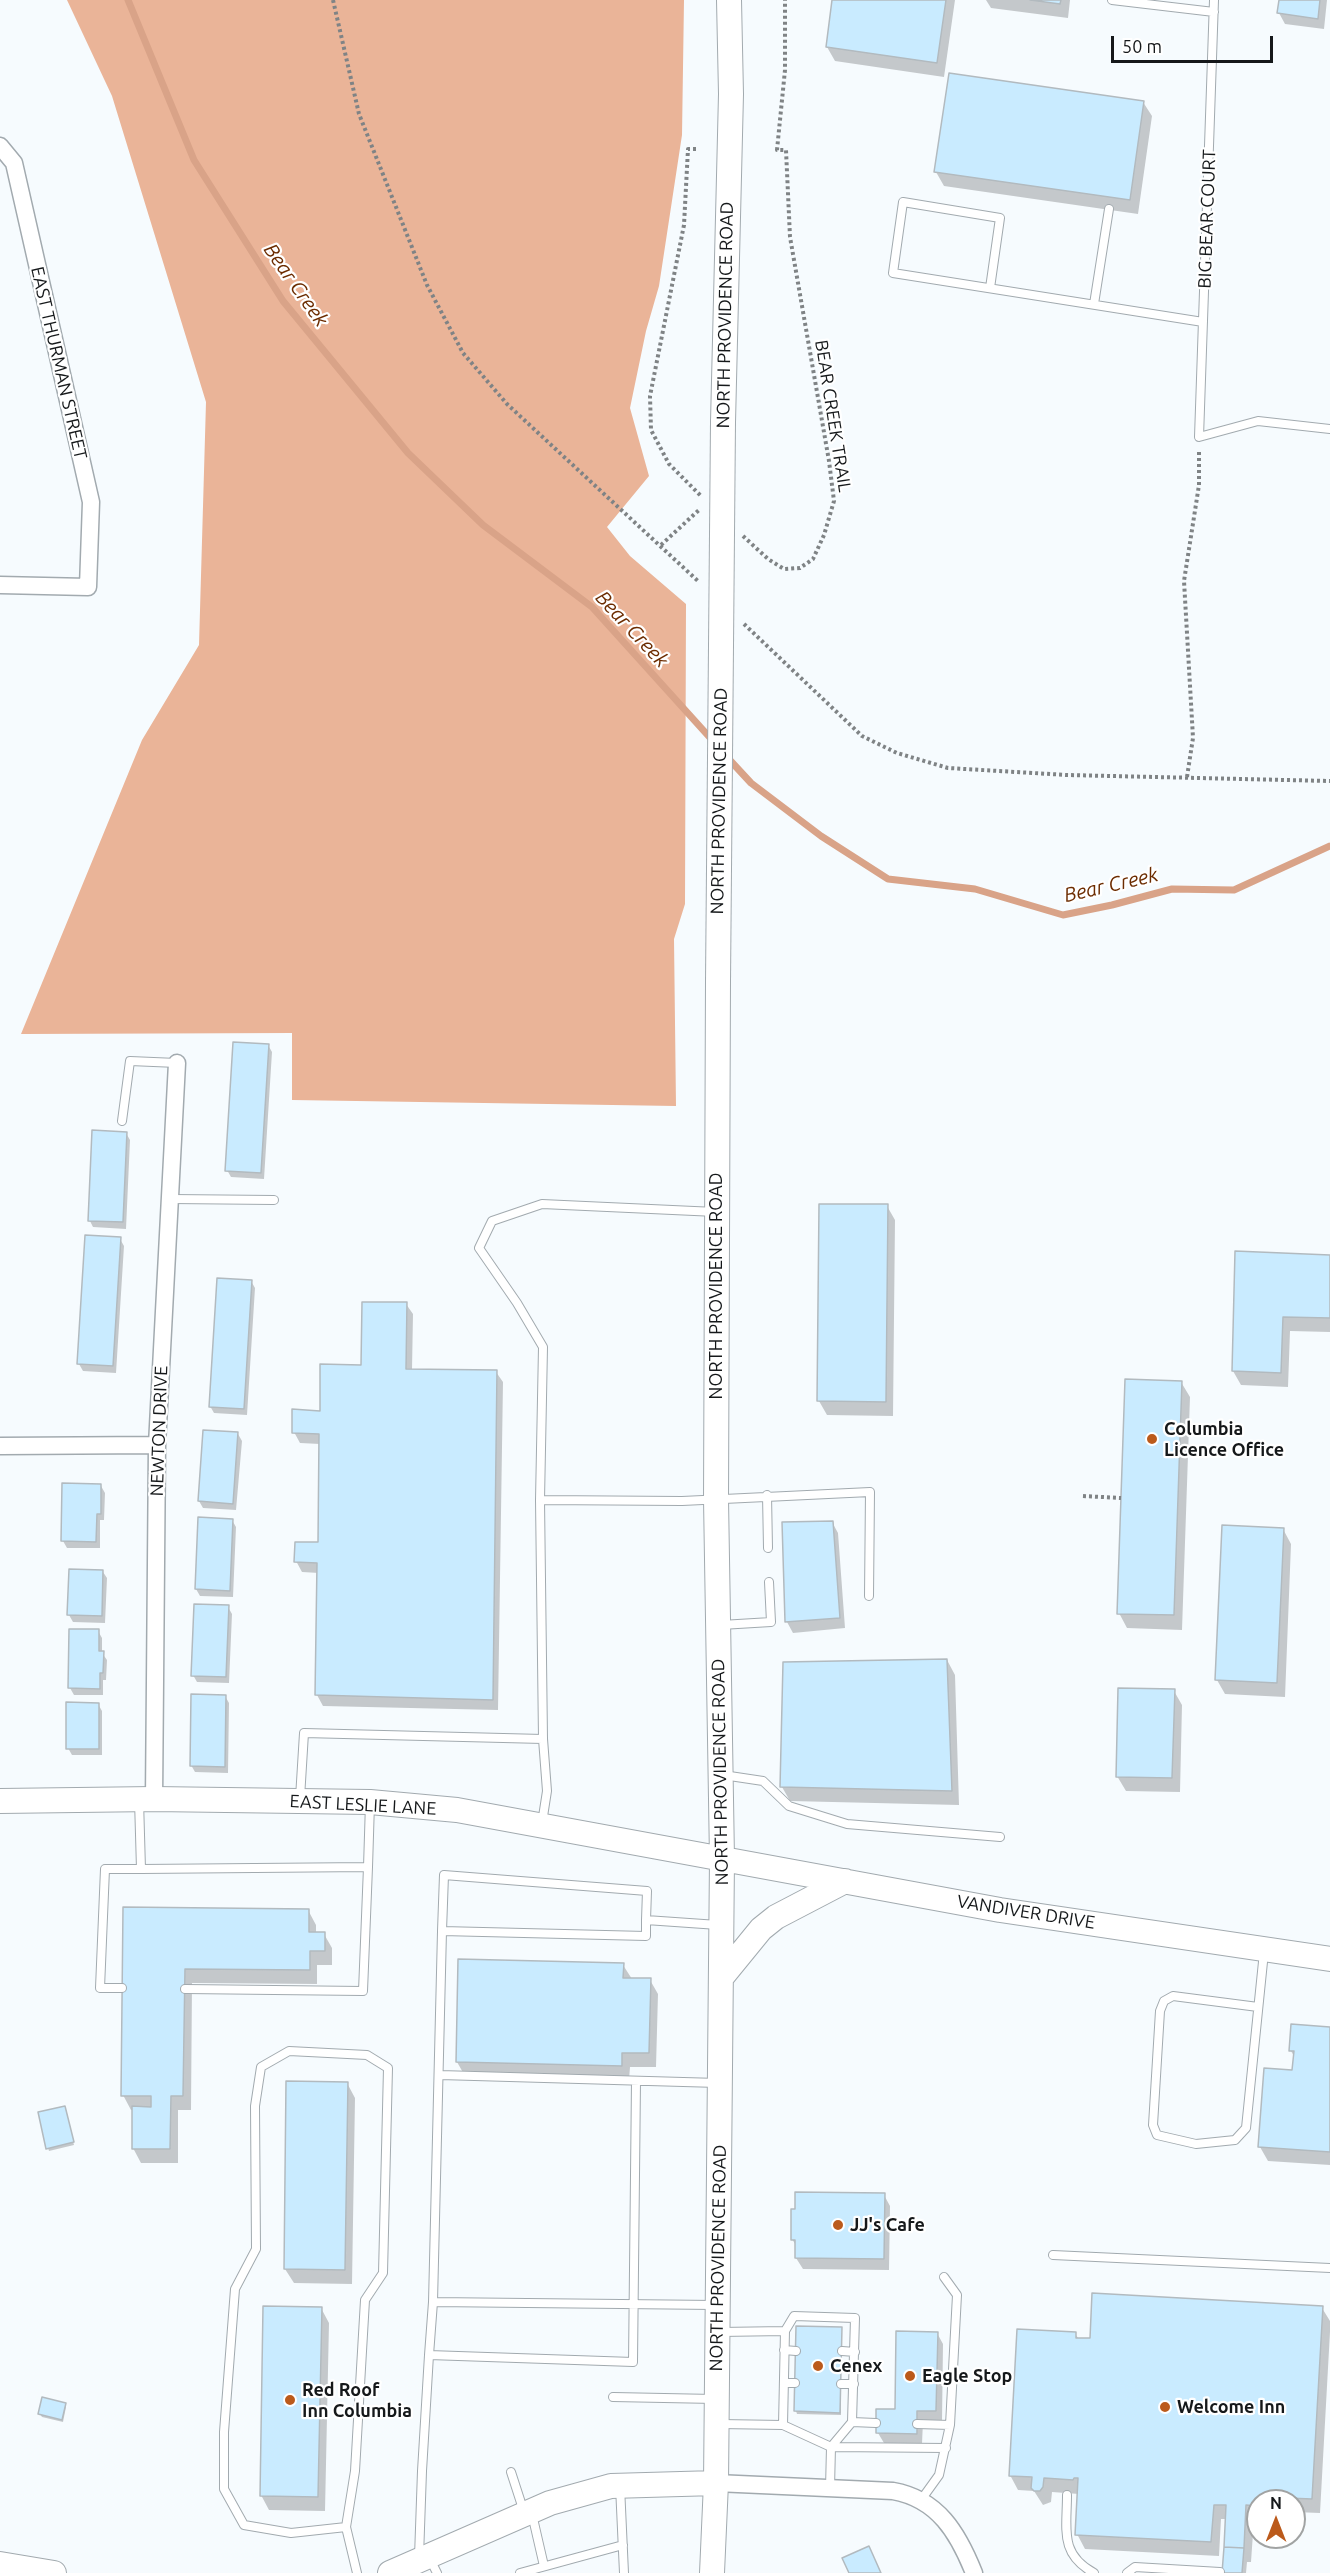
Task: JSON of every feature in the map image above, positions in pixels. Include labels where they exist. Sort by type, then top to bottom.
[{"type":"street","name":"NORTH PROVIDENCE ROAD","points":[[712,2573],[716,2483],[722,1859],[716,1499],[716,1212],[723,422],[731,94],[729,0]]},
{"type":"street","name":"EAST THURMAN STREET","points":[[0,146],[14,164],[90,502],[88,587],[0,585]]},
{"type":"street","name":"NEWTON DRIVE","points":[[147,1799],[157,1445],[177,1063]]},
{"type":"street","points":[[0,1446],[157,1445]]},
{"type":"street","name":"EAST LESLIE LANE","points":[[0,1801],[147,1799],[370,1802],[458,1810],[722,1859]]},
{"type":"street","name":"VANDIVER DRIVE","points":[[722,1859],[1000,1910],[1330,1959]]},
{"type":"street","points":[[721,1978],[761,1929],[776,1917],[845,1881]]},
{"type":"street","points":[[390,2573],[428,2563],[550,2503],[620,2486],[716,2483],[893,2491],[914,2494],[938,2513],[962,2543],[974,2573]]},
{"type":"street","points":[[0,2564],[54,2573]]},
{"type":"lane","points":[[1112,0],[1214,12]]},
{"type":"lane","name":"BIG BEAR COURT","points":[[1199,437],[1214,0]]},
{"type":"lane","points":[[990,288],[1000,218],[903,202],[893,273],[1203,322]]},
{"type":"lane","points":[[1094,304],[1109,209]]},
{"type":"lane","points":[[1199,437],[1258,421],[1330,429]]},
{"type":"lane","points":[[122,1121],[130,1061],[177,1063]]},
{"type":"lane","points":[[171,1199],[274,1200]]},
{"type":"lane","points":[[541,1827],[547,1791],[543,1739],[540,1500],[543,1347],[517,1303],[478,1248],[492,1221],[542,1204],[716,1212]]},
{"type":"lane","points":[[540,1500],[716,1499],[870,1492],[868,1596]]},
{"type":"lane","points":[[767,1495],[768,1548]]},
{"type":"lane","points":[[718,1625],[771,1622],[769,1582]]},
{"type":"lane","points":[[300,1802],[304,1733],[543,1739]]},
{"type":"lane","points":[[720,1775],[763,1781],[789,1806],[847,1824],[1000,1837]]},
{"type":"lane","points":[[141,1869],[147,1799]]},
{"type":"lane","points":[[185,1989],[363,1991],[370,1802]]},
{"type":"lane","points":[[122,1988],[100,1988],[105,1869],[368,1867]]},
{"type":"lane","points":[[428,2563],[422,2471],[433,2302],[440,2076],[442,1930],[444,1875],[647,1891],[646,1936],[442,1930]]},
{"type":"lane","points":[[646,1920],[721,1926]]},
{"type":"lane","points":[[1258,2007],[1173,1996],[1164,2001],[1160,2011],[1154,2125],[1157,2135],[1196,2144],[1235,2140],[1246,2128],[1264,1948]]},
{"type":"lane","points":[[346,2527],[291,2533],[244,2525],[224,2489],[224,2432],[235,2289],[256,2249],[255,2106],[261,2067],[289,2051],[367,2055],[388,2068],[383,2273],[365,2300],[355,2471],[346,2527],[357,2573]]},
{"type":"lane","points":[[440,2076],[720,2083]]},
{"type":"lane","points":[[429,2355],[633,2362],[636,2080]]},
{"type":"lane","points":[[1053,2255],[1330,2268]]},
{"type":"lane","points":[[921,2500],[939,2475],[951,2426],[957,2295],[944,2277]]},
{"type":"lane","points":[[433,2302],[718,2305]]},
{"type":"lane","points":[[783,2425],[785,2331],[794,2316],[855,2318],[852,2422],[831,2447],[830,2488]]},
{"type":"lane","points":[[717,2332],[785,2331]]},
{"type":"lane","points":[[784,2350],[795,2351]]},
{"type":"lane","points":[[842,2351],[855,2352]]},
{"type":"lane","points":[[784,2383],[795,2383]]},
{"type":"lane","points":[[841,2384],[854,2384]]},
{"type":"lane","points":[[613,2397],[717,2399]]},
{"type":"lane","points":[[852,2422],[876,2423]]},
{"type":"lane","points":[[716,2424],[783,2425],[831,2447],[946,2448]]},
{"type":"lane","points":[[917,2424],[951,2426]]},
{"type":"lane","points":[[511,2472],[528,2512],[544,2566]]},
{"type":"lane","points":[[620,2486],[624,2573]]},
{"type":"lane","points":[[1067,2495],[1068,2546],[1080,2565],[1094,2573]]},
{"type":"lane","points":[[520,2573],[622,2544]]},
{"type":"lane","points":[[1127,2573],[1135,2567],[1220,2572]]},
{"type":"path","name":"BEAR CREEK TRAIL","points":[[742,535],[768,559],[784,569],[800,568],[813,560],[824,535],[834,501],[830,460],[790,237],[786,150],[777,150],[784,70],[785,0]]},
{"type":"path","points":[[661,545],[708,503],[669,464],[651,430],[650,396],[684,225],[688,149],[696,149]]},
{"type":"path","points":[[1187,777],[1193,738],[1184,581],[1199,485],[1199,437]]},
{"type":"path","points":[[1083,1496],[1121,1498]]},
{"type":"shaded area","points":[[67,0],[684,0],[682,135],[659,286],[646,331],[630,408],[649,476],[607,527],[630,556],[686,604],[685,904],[674,939],[676,1106],[292,1100],[292,1033],[21,1034],[142,740],[199,645],[206,402],[112,96]]},
{"type":"building","points":[[832,0],[946,0],[937,63],[826,47]]},
{"type":"building","points":[[1030,0],[1061,0],[1060,4]]},
{"type":"building","points":[[1279,0],[1320,0],[1318,19],[1277,13]]},
{"type":"building","points":[[949,73],[1144,101],[1130,200],[934,172]]},
{"type":"building","points":[[233,1042],[269,1044],[261,1173],[225,1171]]},
{"type":"building","points":[[92,1130],[127,1132],[123,1222],[88,1221]]},
{"type":"building","points":[[819,1204],[888,1204],[886,1402],[817,1401]]},
{"type":"building","points":[[85,1235],[121,1237],[113,1366],[77,1364]]},
{"type":"building","points":[[1235,1251],[1330,1255],[1330,1318],[1283,1317],[1281,1373],[1232,1371]]},
{"type":"building","points":[[217,1278],[252,1280],[244,1409],[209,1407]]},
{"type":"building","points":[[362,1302],[407,1302],[406,1369],[497,1370],[493,1700],[315,1695],[317,1563],[294,1562],[295,1542],[318,1542],[319,1434],[292,1433],[292,1409],[320,1411],[320,1364],[361,1365]]},
{"type":"building","name":"Columbia Licence Office","points":[[1125,1379],[1182,1381],[1174,1615],[1117,1614]]},
{"type":"building","points":[[203,1430],[238,1432],[233,1504],[198,1501]]},
{"type":"building","points":[[62,1483],[101,1484],[101,1514],[97,1514],[96,1542],[61,1541]]},
{"type":"building","points":[[198,1517],[233,1519],[230,1591],[195,1589]]},
{"type":"building","points":[[833,1521],[840,1618],[785,1622],[782,1522]]},
{"type":"building","points":[[1222,1525],[1284,1528],[1277,1683],[1215,1680]]},
{"type":"building","points":[[69,1569],[103,1570],[102,1616],[67,1615]]},
{"type":"building","points":[[194,1604],[229,1605],[226,1677],[191,1676]]},
{"type":"building","points":[[69,1629],[99,1629],[99,1651],[104,1651],[100,1689],[68,1688]]},
{"type":"building","points":[[947,1659],[952,1791],[780,1787],[783,1662]]},
{"type":"building","points":[[1118,1688],[1175,1689],[1172,1778],[1116,1777]]},
{"type":"building","points":[[191,1694],[226,1695],[225,1767],[190,1766]]},
{"type":"building","points":[[66,1702],[99,1703],[99,1749],[66,1749]]},
{"type":"building","points":[[123,1907],[309,1909],[309,1932],[325,1932],[325,1951],[310,1951],[310,1970],[185,1969],[183,2096],[171,2096],[170,2149],[132,2149],[132,2106],[151,2107],[151,2096],[121,2096]]},
{"type":"building","points":[[458,1959],[624,1963],[623,1978],[651,1978],[649,2053],[622,2053],[622,2066],[456,2062]]},
{"type":"building","points":[[1291,2024],[1330,2027],[1330,2152],[1258,2147],[1264,2068],[1292,2070],[1294,2051],[1289,2051]]},
{"type":"building","points":[[286,2081],[348,2082],[345,2270],[284,2269]]},
{"type":"building","points":[[65,2106],[74,2142],[46,2149],[38,2112]]},
{"type":"building","name":"JJ's Cafe","points":[[795,2192],[885,2193],[884,2259],[795,2258],[795,2240],[791,2240],[791,2209],[795,2209]]},
{"type":"building","name":"Welcome Inn","points":[[1092,2293],[1323,2306],[1312,2499],[1306,2499],[1306,2489],[1246,2489],[1244,2548],[1224,2547],[1226,2505],[1214,2505],[1211,2542],[1075,2535],[1078,2478],[1073,2480],[1044,2478],[1040,2491],[1034,2491],[1031,2488],[1032,2477],[1009,2476],[1017,2329],[1076,2332],[1076,2338],[1090,2338]]},
{"type":"building","points":[[263,2306],[322,2307],[318,2497],[260,2496]]},
{"type":"building","points":[[796,2326],[842,2327],[840,2413],[794,2411]]},
{"type":"building","points":[[896,2331],[938,2332],[936,2411],[917,2411],[917,2434],[876,2433],[876,2409],[895,2409]]},
{"type":"building","points":[[42,2397],[66,2403],[62,2420],[38,2414]]},
{"type":"building","points":[[869,2546],[881,2573],[849,2573],[842,2558]]},
{"type":"building","points":[[1224,2547],[1244,2548],[1242,2573],[1222,2573]]},
{"type":"waterway","name":"Bear Creek","points":[[128,0],[194,160],[283,301],[408,453],[483,525],[592,607],[713,741]]},
{"type":"waterway","name":"Bear Creek","points":[[726,756],[751,783],[821,836],[888,879],[975,889],[1063,915],[1172,889],[1234,890],[1330,846]]},
{"type":"place","name":"Columbia Licence Office","points":[[1152,1439]]},
{"type":"place","name":"JJ's Cafe","points":[[838,2225]]},
{"type":"place","name":"Cenex","points":[[818,2366]]},
{"type":"place","name":"Eagle Stop","points":[[910,2376]]},
{"type":"place","name":"Red Roof Inn Columbia","points":[[290,2400]]},
{"type":"place","name":"Welcome Inn","points":[[1165,2407]]}]
